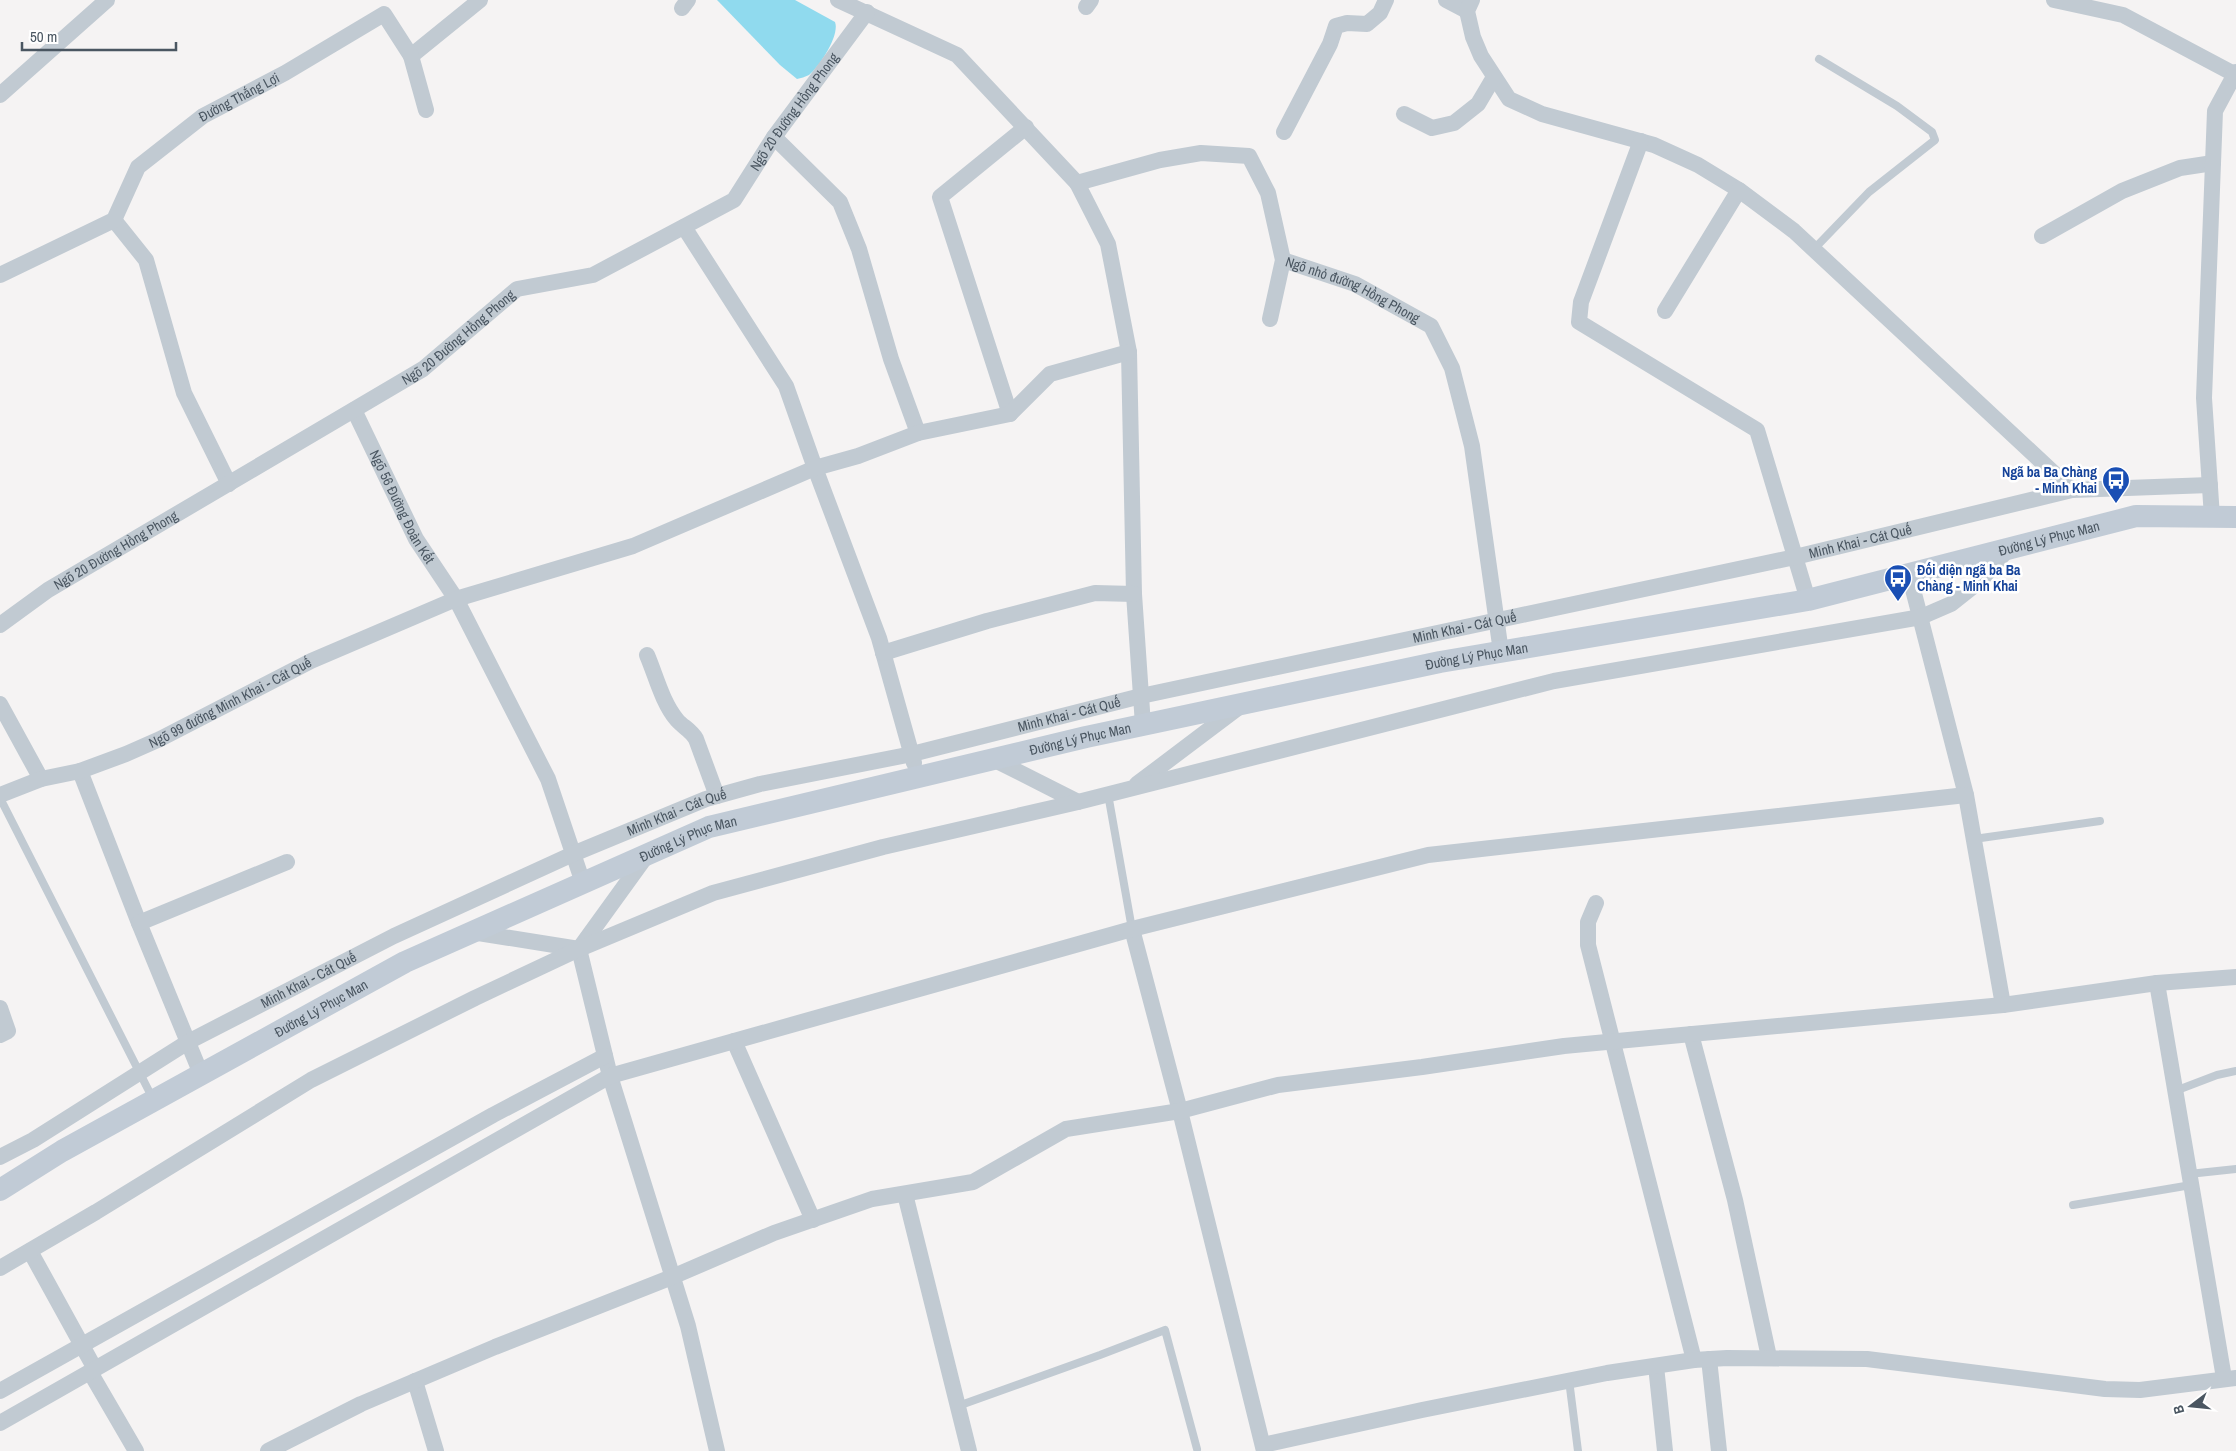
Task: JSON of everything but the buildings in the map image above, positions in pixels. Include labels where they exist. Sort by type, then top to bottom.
[{"type":"main road","name":"Đường Lý Phục Man","points":[[6,1183],[405,962],[709,827],[1143,725],[1440,662],[1808,600],[2136,516],[2236,516]]},
{"type":"street","points":[[0,94],[107,0]]},
{"type":"street","points":[[411,56],[480,0]]},
{"type":"street","points":[[838,0],[956,55],[1077,183],[1108,244],[1129,352],[1134,594],[1143,725]]},
{"type":"street","points":[[1284,132],[1330,44],[1336,26],[1347,23],[1366,24],[1380,13],[1386,0]]},
{"type":"street","points":[[1446,0],[1470,6],[1473,36],[1482,56],[1509,99],[1542,114],[1654,145],[1698,165],[1739,190],[1794,231],[1814,249],[2072,490]]},
{"type":"street","points":[[2054,0],[2124,15],[2236,74],[2215,111],[2204,398],[2212,516]]},
{"type":"street","name":"Đường Thắng Lợi","points":[[114,220],[138,168],[203,116],[285,74],[383,7],[411,56],[426,110]]},
{"type":"street","name":"Ngõ 20 Đường Hồng Phong","points":[[0,625],[48,590],[423,368],[517,289],[593,275],[734,200],[774,137],[867,12]]},
{"type":"street","points":[[1404,114],[1432,128],[1454,123],[1478,104],[1494,77]]},
{"type":"street","points":[[1026,127],[940,197],[1010,414],[1050,374],[1129,352]]},
{"type":"street","points":[[774,137],[840,202],[858,249],[890,358],[918,432]]},
{"type":"street","points":[[1641,141],[1581,302],[1579,322],[1757,430],[1808,600]]},
{"type":"street","name":"Ngõ nhỏ đường Hồng Phong","points":[[1077,183],[1160,160],[1201,154],[1249,156],[1268,193],[1283,260],[1355,284],[1431,326],[1452,368],[1472,446],[1501,652]]},
{"type":"street","points":[[2042,236],[2122,190],[2180,168],[2213,163]]},
{"type":"street","points":[[1665,311],[1739,190]]},
{"type":"street","points":[[0,275],[114,220],[146,260],[184,393],[229,484]]},
{"type":"street","points":[[684,227],[786,386],[814,468],[883,653],[918,777]]},
{"type":"street","points":[[1270,319],[1283,260]]},
{"type":"street","name":"Ngõ 56 Đường Đoàn Kết","points":[[354,410],[416,539],[456,599],[548,779],[582,883]]},
{"type":"street","name":"Ngõ 99 đường Minh Khai - Cát Quế","points":[[0,796],[42,778],[80,771],[160,739],[311,661],[456,599],[633,546],[814,468],[858,456],[918,432],[1010,414]]},
{"type":"street","name":"Minh Khai - Cát Quế","points":[[0,1157],[33,1140],[140,1070],[188,1042],[394,936],[573,854],[717,796],[760,784],[912,754],[1141,696],[1795,557],[2072,490],[2210,485]]},
{"type":"street","points":[[0,1268],[96,1212],[311,1080],[475,998],[580,949],[713,893],[883,847],[1078,802],[1554,681],[1921,617],[1950,604],[1980,581],[2010,548]]},
{"type":"street","points":[[1909,574],[1966,795],[2003,1005]]},
{"type":"street","points":[[883,653],[987,621],[1095,594],[1134,594]]},
{"type":"street","points":[[647,655],[668,705],[677,720],[692,731],[696,739],[717,796]]},
{"type":"street","points":[[1131,788],[1244,703]]},
{"type":"street","points":[[0,704],[42,778]]},
{"type":"street","points":[[993,759],[1078,802]]},
{"type":"street","points":[[80,771],[139,923],[201,1074]]},
{"type":"street","points":[[0,1423],[610,1076],[1132,929],[1428,854],[1966,795]]},
{"type":"street","points":[[647,854],[580,949],[610,1076],[688,1326],[717,1451]]},
{"type":"street","points":[[139,923],[287,862]]},
{"type":"street","points":[[1596,903],[1588,922],[1588,945],[1612,1041],[1702,1359],[1720,1451]]},
{"type":"street","points":[[1132,929],[1180,1111],[1263,1448],[1569,1380],[1702,1359],[1867,1358],[2105,1389],[2140,1390],[2230,1378],[2190,1179],[2157,982]]},
{"type":"street","points":[[472,932],[580,949]]},
{"type":"street","points":[[268,1451],[361,1404],[494,1347],[672,1278],[774,1233],[872,1199],[973,1182],[1066,1129],[1180,1111],[1278,1084],[1422,1067],[1564,1046],[2003,1005],[2157,982],[2236,977]]},
{"type":"street","points":[[0,1008],[8,1031],[0,1035]]},
{"type":"street","points":[[1692,1034],[1735,1200],[1769,1358]]},
{"type":"street","points":[[734,1041],[813,1220]]},
{"type":"street","points":[[0,1391],[493,1116],[605,1056]]},
{"type":"street","points":[[905,1194],[969,1451]]},
{"type":"street","points":[[30,1251],[136,1451]]},
{"type":"street","points":[[1656,1366],[1665,1451]]},
{"type":"street","points":[[415,1381],[436,1451]]},
{"type":"lane","points":[[1814,249],[1869,192],[1935,140],[1932,132],[1897,106],[1819,59]]},
{"type":"lane","points":[[1108,794],[1132,929]]},
{"type":"lane","points":[[0,796],[154,1101]]},
{"type":"lane","points":[[1974,839],[2100,821]]},
{"type":"lane","points":[[2175,1091],[2217,1075],[2236,1071]]},
{"type":"lane","points":[[2073,1205],[2236,1169]]},
{"type":"lane","points":[[958,1406],[1165,1330],[1197,1449]]},
{"type":"lane","points":[[1569,1380],[1578,1451]]},
{"type":"water","points":[[717,0],[795,0],[835,22],[835,34],[828,50],[813,71],[809,75],[797,79],[780,65]]},
{"type":"place","name":"Ngã ba Ba Chàng - Minh Khai","points":[[2116,504]]},
{"type":"place","name":"Đối diện ngã ba Ba Chàng - Minh Khai","points":[[1898,602]]}]
